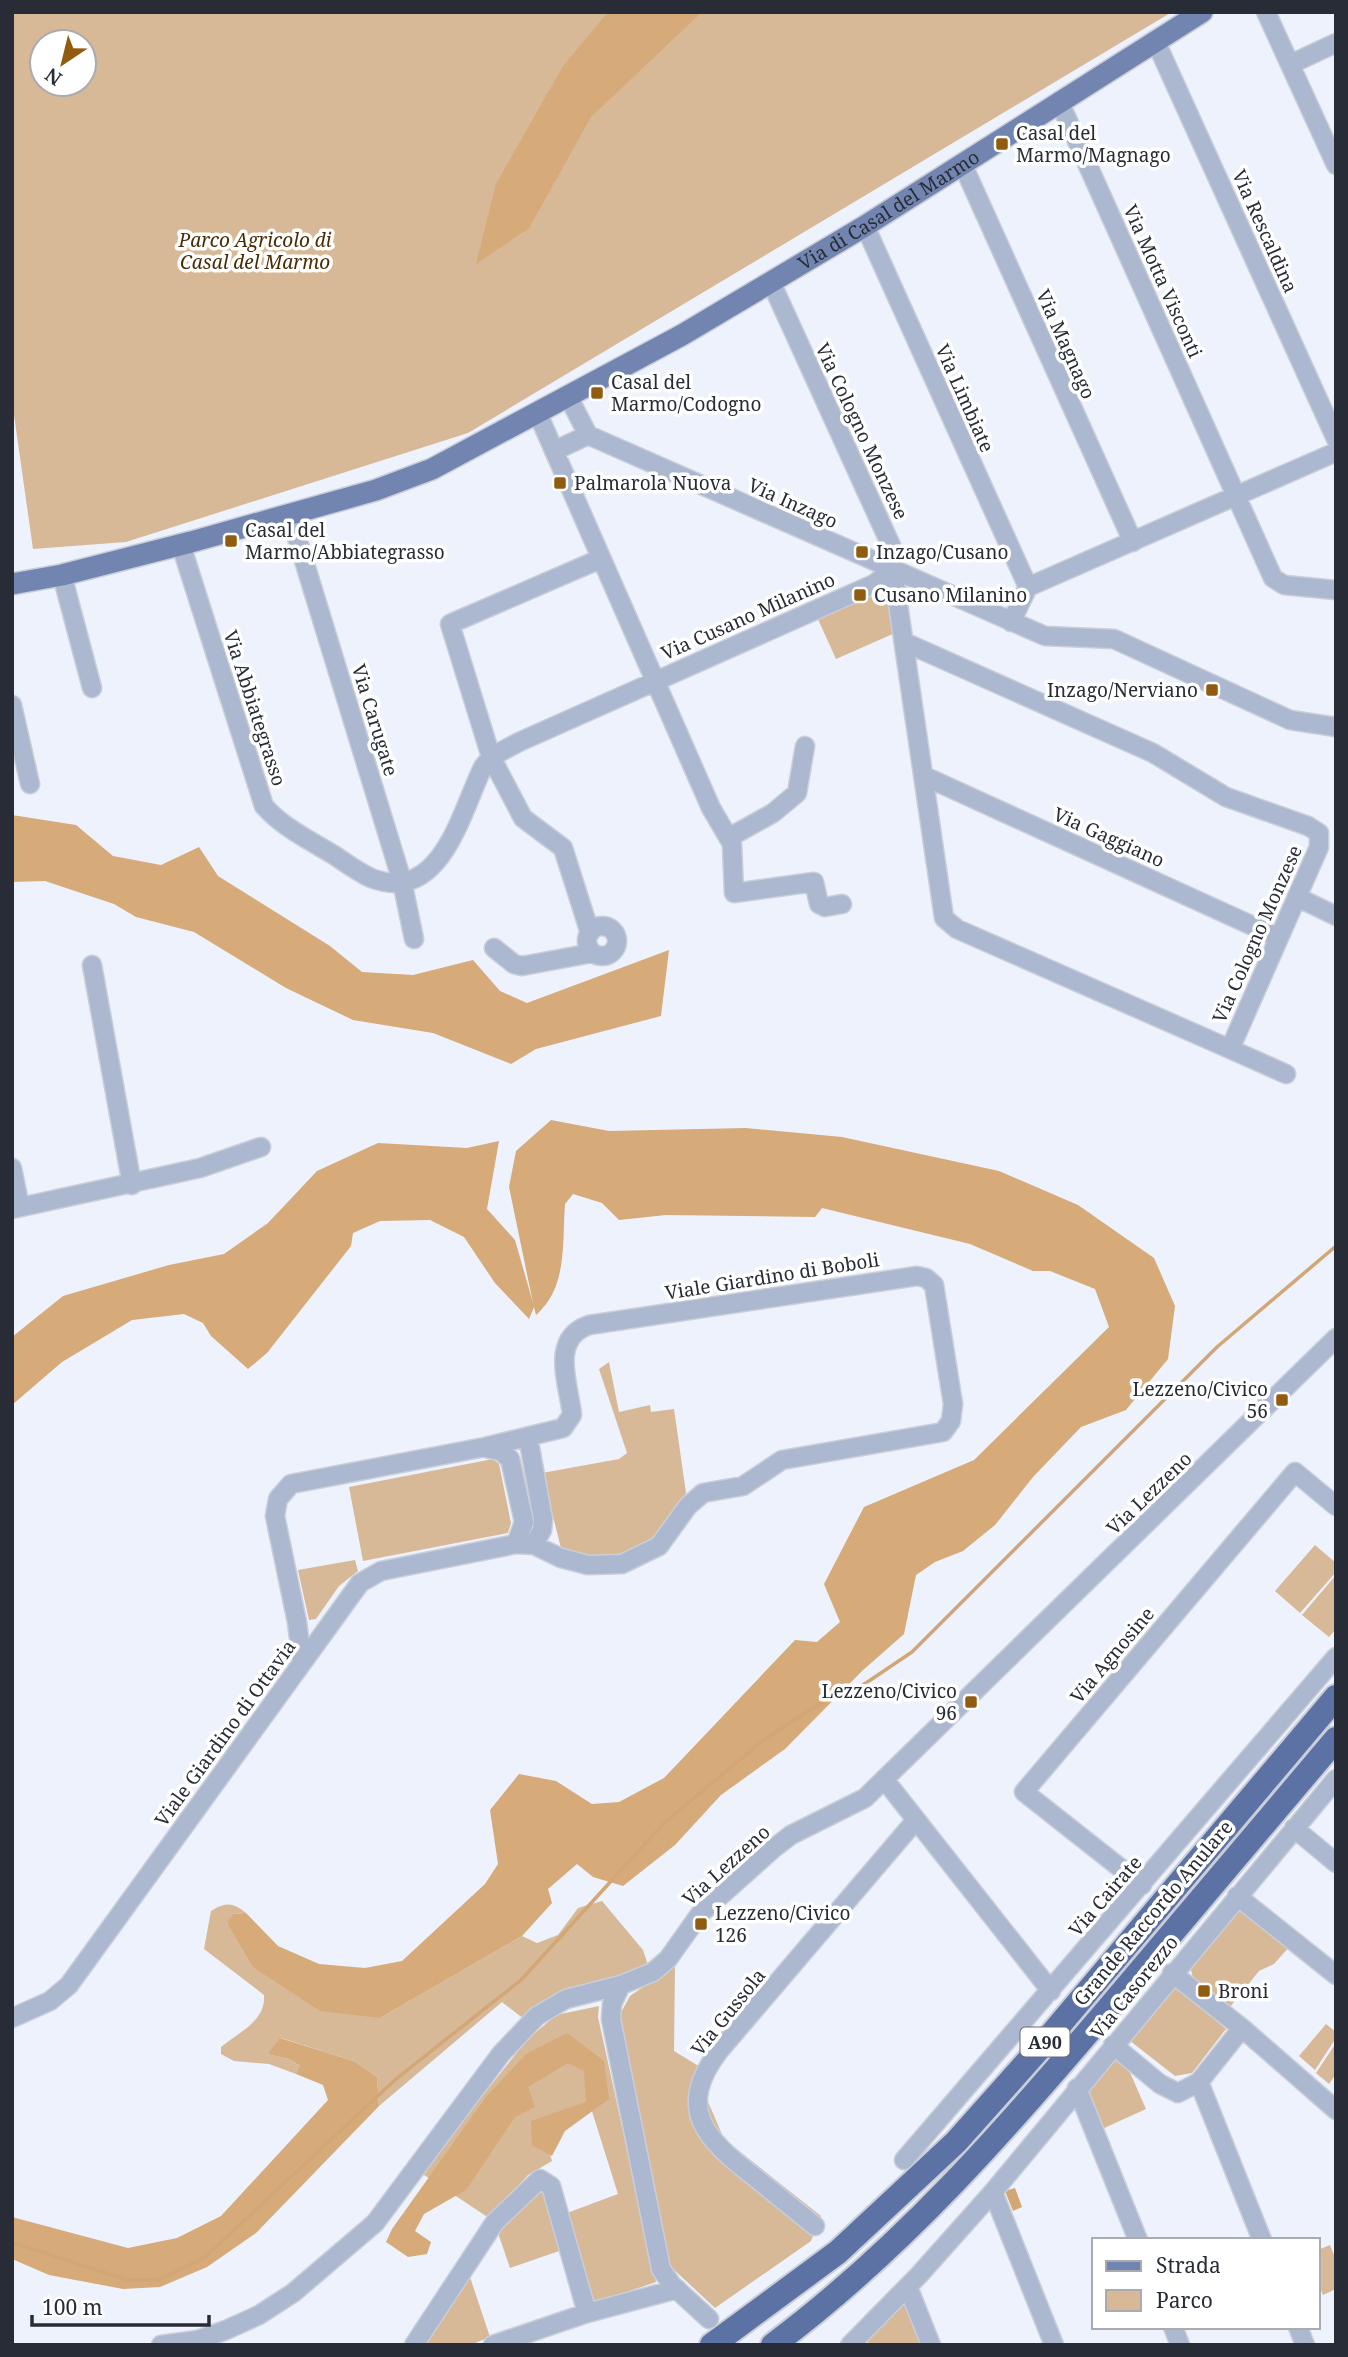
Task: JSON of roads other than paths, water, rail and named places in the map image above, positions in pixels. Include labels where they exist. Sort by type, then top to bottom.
[{"type":"highway","name":"Grande Raccordo Anulare","points":[[712,2345],[838,2252],[957,2141],[1045,2042],[1336,1696]]},
{"type":"highway","name":"Grande Raccordo Anulare","points":[[773,2345],[876,2260],[979,2158],[1336,1739]]},
{"type":"main road","name":"Via di Casal del Marmo","points":[[538,414],[865,226],[1202,12]]},
{"type":"main road","points":[[12,584],[62,575],[181,545],[290,515],[425,472],[538,414]]},
{"type":"street","points":[[1266,12],[1336,165]]},
{"type":"street","name":"Via Rescaldina","points":[[1155,40],[1336,439]]},
{"type":"street","points":[[1291,64],[1336,43]]},
{"type":"street","name":"Via Motta Visconti","points":[[1059,101],[1275,581],[1284,585],[1336,590]]},
{"type":"street","name":"Via Magnago","points":[[962,163],[1133,542]]},
{"type":"street","name":"Via Limbiate","points":[[865,226],[1028,587]]},
{"type":"street","name":"Via Cologno Monzese","points":[[771,282],[892,546],[896,561],[893,570],[941,910],[948,923],[1286,1074]]},
{"type":"street","points":[[554,451],[588,435],[569,398]]},
{"type":"street","points":[[538,414],[711,808],[730,837],[734,854],[734,893],[814,882],[819,904],[825,907],[842,904]]},
{"type":"street","name":"Via Inzago","points":[[588,435],[1011,622],[1052,638],[1114,639],[1290,720],[1336,727]]},
{"type":"street","points":[[1011,622],[1028,587],[1336,453]]},
{"type":"street","name":"Via Carugate","points":[[290,515],[402,880],[414,939]]},
{"type":"street","name":"Via Abbiategrasso","points":[[181,545],[264,806],[277,818],[362,873],[382,881],[402,880]]},
{"type":"street","points":[[590,933],[598,927],[607,927],[615,933],[618,942],[610,955],[601,957],[592,953],[587,945],[590,933],[563,848],[523,818],[491,757],[450,624],[600,558]]},
{"type":"street","name":"Via Cusano Milanino","points":[[655,680],[874,584],[893,570]]},
{"type":"street","points":[[62,575],[92,688]]},
{"type":"street","name":"Via Cologno Monzese","points":[[904,642],[1153,753],[1226,797],[1314,829],[1320,835],[1321,842],[1230,1049]]},
{"type":"street","points":[[402,880],[421,876],[436,864],[491,757],[655,680]]},
{"type":"street","points":[[12,705],[30,784]]},
{"type":"street","points":[[730,837],[773,813],[797,793],[805,746]]},
{"type":"street","name":"Via Gaggiano","points":[[924,776],[1277,937]]},
{"type":"street","points":[[1297,897],[1336,916]]},
{"type":"street","points":[[494,948],[514,964],[522,966],[592,953]]},
{"type":"street","points":[[92,965],[132,1185]]},
{"type":"street","points":[[12,1168],[16,1208],[132,1185],[200,1168],[261,1147]]},
{"type":"street","name":"Viale Giardino di Boboli","points":[[302,1662],[297,1622],[275,1516],[278,1499],[287,1487],[295,1483],[485,1447],[561,1429],[572,1419],[563,1357],[570,1340],[583,1327],[917,1276],[928,1279],[935,1287],[953,1404],[951,1421],[943,1432],[782,1460],[743,1486],[703,1493],[688,1506],[659,1546],[622,1564],[583,1564],[525,1544]]},
{"type":"street","name":"Via Lezzeno","points":[[161,2345],[198,2340],[259,2315],[293,2293],[375,2223],[501,2054],[526,2026],[559,2002],[646,1976],[665,1962],[692,1923],[774,1848],[791,1835],[854,1805],[884,1779],[1336,1338]]},
{"type":"street","points":[[525,1544],[542,1530],[543,1519],[528,1437]]},
{"type":"street","points":[[485,1447],[500,1451],[510,1459],[524,1522],[525,1544]]},
{"type":"street","name":"Via Agnosine","points":[[1142,1885],[1024,1792],[1295,1472],[1336,1506]]},
{"type":"street","name":"Viale Giardino di Ottavia","points":[[12,2018],[44,2004],[69,1985],[351,1593],[370,1575],[525,1544]]},
{"type":"street","points":[[297,1622],[311,1630],[326,1631]]},
{"type":"street","name":"Via Cairate","points":[[904,2160],[1336,1657]]},
{"type":"street","points":[[884,1779],[1051,1991]]},
{"type":"street","name":"Via Casorezzo","points":[[850,2345],[908,2287],[993,2192],[1172,1973],[1336,1779]]},
{"type":"street","name":"Via Gussola","points":[[814,2226],[712,2142],[702,2122],[700,2089],[719,2051],[916,1820]]},
{"type":"street","points":[[1294,1829],[1336,1863]]},
{"type":"street","points":[[1237,1896],[1336,1975]]},
{"type":"street","points":[[1172,1973],[1242,2028],[1336,2110]]},
{"type":"street","points":[[621,1985],[612,2004],[611,2019],[661,2269],[677,2289],[709,2319]]},
{"type":"street","points":[[1113,2045],[1171,2092],[1184,2092],[1199,2082],[1242,2028]]},
{"type":"street","points":[[1199,2082],[1261,2238]]},
{"type":"street","points":[[1077,2088],[1137,2238]]},
{"type":"street","points":[[414,2345],[495,2222],[532,2184],[545,2179],[551,2186],[587,2313]]},
{"type":"street","points":[[993,2192],[1054,2345]]},
{"type":"street","points":[[908,2287],[931,2345]]},
{"type":"street","points":[[493,2345],[587,2313],[677,2289]]},
{"type":"waterway","points":[[12,2242],[127,2280],[158,2280],[204,2258],[396,2079],[521,1980],[664,1823],[765,1739],[824,1701],[866,1683],[912,1652],[1217,1347],[1336,1246]]},
{"type":"place","name":"Casal del Marmo/Magnago","points":[[1002,144]]},
{"type":"place","name":"Casal del Marmo/Codogno","points":[[597,393]]},
{"type":"place","name":"Palmarola Nuova","points":[[560,483]]},
{"type":"place","name":"Casal del Marmo/Abbiategrasso","points":[[231,541]]},
{"type":"place","name":"Inzago/Cusano","points":[[862,552]]},
{"type":"place","name":"Cusano Milanino","points":[[860,595]]},
{"type":"place","name":"Inzago/Nerviano","points":[[1212,690]]},
{"type":"place","name":"Lezzeno/Civico 56","points":[[1282,1400]]},
{"type":"place","name":"Lezzeno/Civico 96","points":[[971,1702]]},
{"type":"place","name":"Lezzeno/Civico 126","points":[[701,1924]]},
{"type":"place","name":"Broni","points":[[1204,1991]]},
{"type":"park label","name":"Parco Agricolo di Casal del Marmo","points":[[255,251]]}]
